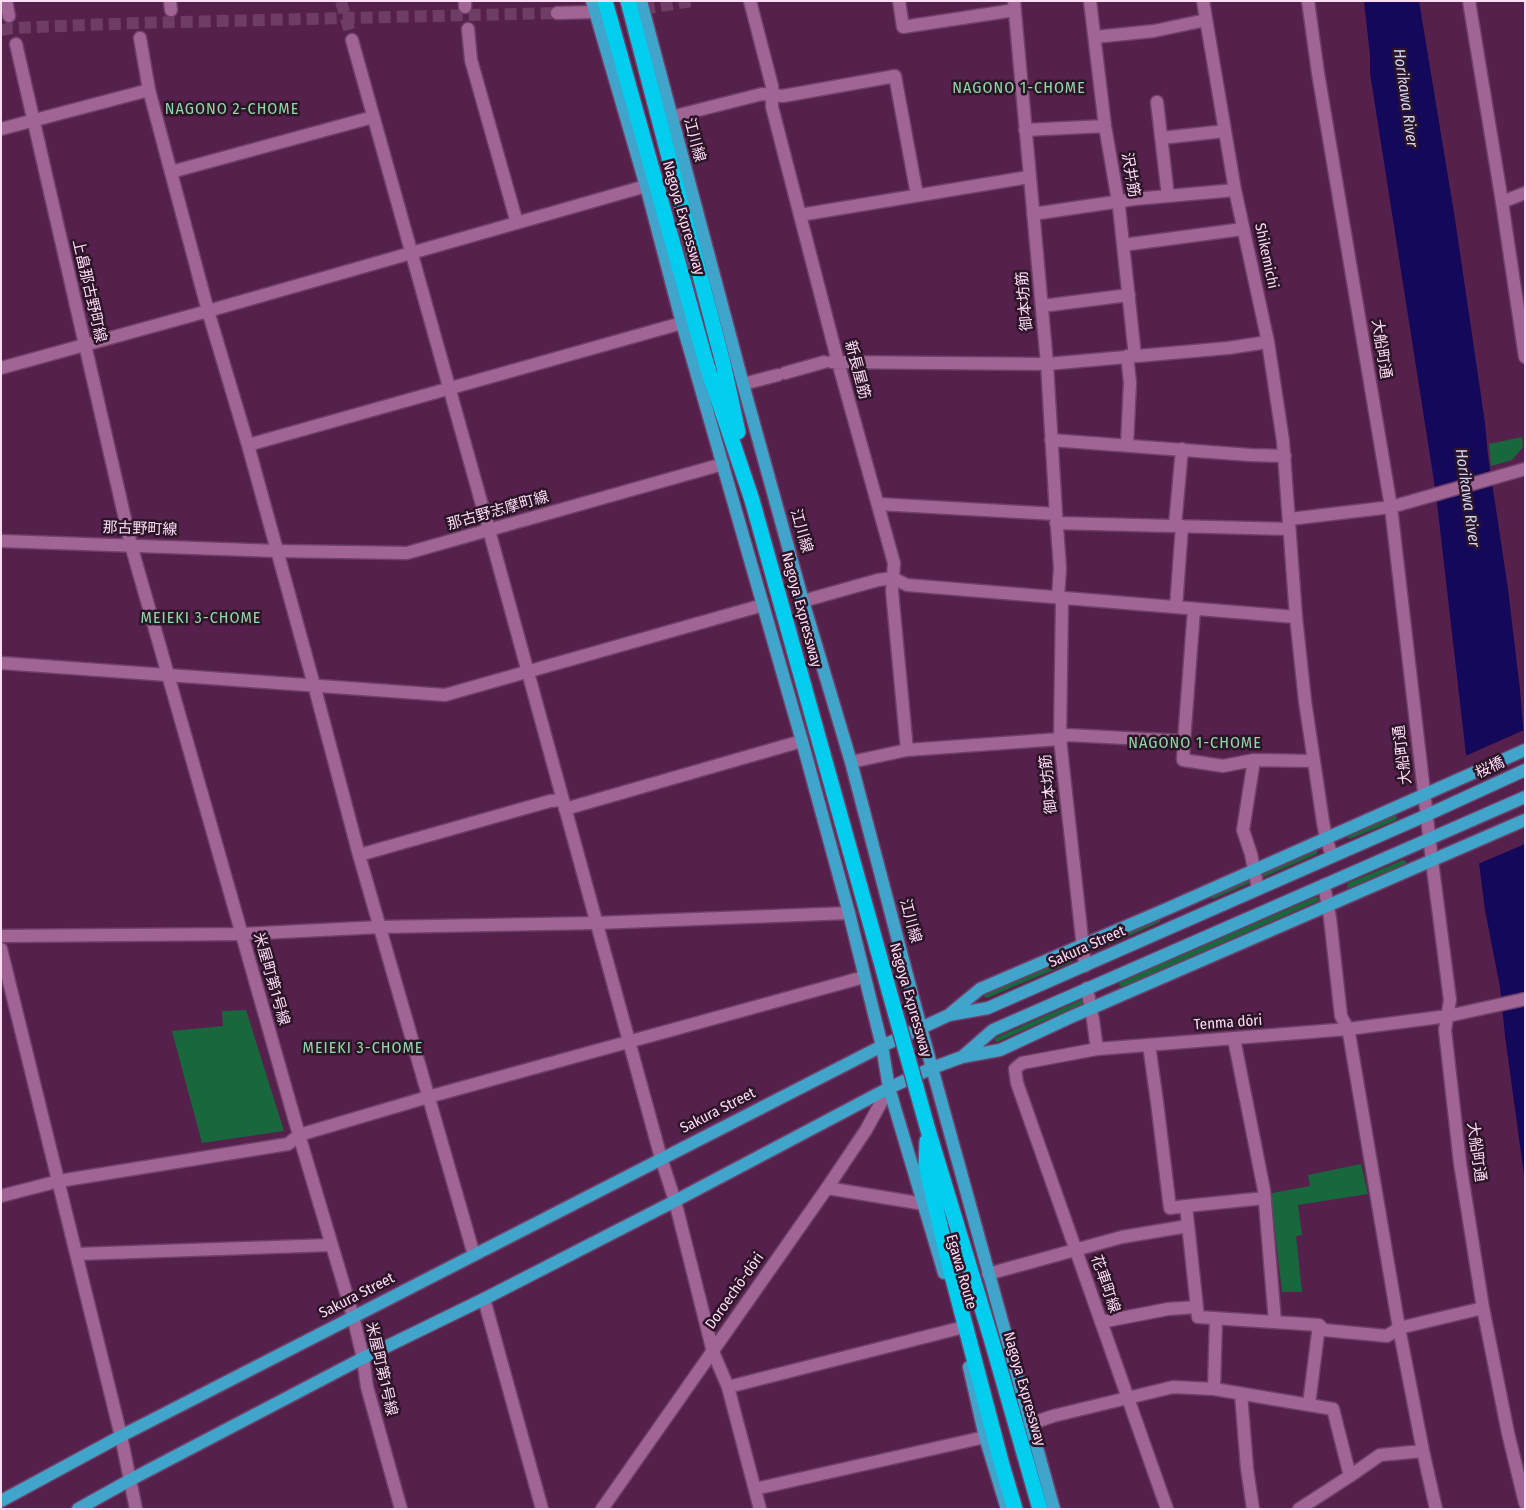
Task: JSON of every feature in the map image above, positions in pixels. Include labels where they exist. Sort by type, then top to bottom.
[{"type":"highway","name":"Nagoya Expressway","points":[[628,1],[723,363],[752,500]]},
{"type":"highway","name":"Nagoya Expressway","points":[[597,5],[707,366],[752,500],[928,1130],[1040,1509]]},
{"type":"highway","points":[[928,1130],[926,1165],[950,1270],[1015,1509]]},
{"type":"main road","name":"江川線","points":[[641,1],[743,384],[803,601],[851,762],[932,1068]]},
{"type":"main road","points":[[597,5],[682,323],[849,912],[882,1046]]},
{"type":"main road","points":[[949,1015],[980,989],[1525,750]]},
{"type":"main road","name":"桜橋","points":[[1468,796],[1525,770]]},
{"type":"main road","name":"Sakura Street","points":[[1,1501],[120,1436],[882,1046],[949,1015],[988,1008],[1468,796]]},
{"type":"main road","points":[[962,1057],[994,1030],[1525,796]]},
{"type":"main road","points":[[78,1509],[363,1358],[484,1299],[932,1068],[962,1057],[1000,1050],[1525,820]]},
{"type":"main road","name":"Egawa Route","points":[[882,1046],[890,1088],[960,1328],[985,1437],[1007,1509]]},
{"type":"main road","name":"Egawa Route","points":[[932,1068],[1054,1509]]},
{"type":"street","points":[[6,1],[9,16]]},
{"type":"street","name":"新長屋筋","points":[[750,1],[772,86],[772,107],[800,215],[831,362],[878,504],[894,562],[892,591],[907,750]]},
{"type":"street","points":[[899,1],[904,27],[1014,6]]},
{"type":"street","name":"沢井筋","points":[[1090,1],[1105,126],[1129,295],[1131,356],[1127,445]]},
{"type":"street","name":"Shikemichi","points":[[1203,1],[1235,190],[1268,342],[1284,456],[1304,701],[1326,838],[1332,856]]},
{"type":"street","name":"大船町通","points":[[1308,1],[1318,73],[1391,507],[1450,1000],[1444,1030],[1457,1134],[1483,1308],[1508,1433],[1525,1503]]},
{"type":"street","points":[[1469,1],[1525,357]]},
{"type":"street","points":[[557,13],[597,5]]},
{"type":"street","name":"御本坊筋","points":[[1014,6],[1042,306],[1052,440],[1060,568],[1060,739],[1085,966]]},
{"type":"street","points":[[1095,38],[1154,31],[1206,20]]},
{"type":"street","points":[[468,29],[471,60],[518,223]]},
{"type":"street","points":[[140,38],[149,90],[208,311],[248,445],[314,685],[358,855],[474,1255]]},
{"type":"street","points":[[352,40],[410,252],[450,388],[661,1158],[675,1201],[713,1352],[728,1387],[760,1509]]},
{"type":"street","name":"上畠那古野町線","points":[[16,44],[131,545]]},
{"type":"street","points":[[672,117],[762,94],[783,96],[895,76],[917,195]]},
{"type":"street","points":[[1,130],[149,90]]},
{"type":"street","points":[[1157,102],[1168,196]]},
{"type":"street","points":[[171,172],[373,117]]},
{"type":"street","points":[[1026,130],[1105,126]]},
{"type":"street","points":[[1161,138],[1225,131]]},
{"type":"street","points":[[800,215],[1029,177]]},
{"type":"street","points":[[1,368],[646,186]]},
{"type":"street","points":[[1033,214],[1117,201],[1235,190]]},
{"type":"street","points":[[1502,202],[1525,193]]},
{"type":"street","points":[[1122,244],[1243,229]]},
{"type":"street","points":[[1042,306],[1129,295]]},
{"type":"street","points":[[248,445],[682,323]]},
{"type":"street","points":[[743,384],[831,362],[1047,364],[1228,348],[1268,342]]},
{"type":"street","points":[[1052,440],[1284,456]]},
{"type":"street","points":[[1176,607],[1182,449]]},
{"type":"street","name":"那古野志摩町線","points":[[277,551],[407,553],[723,464]]},
{"type":"street","points":[[878,504],[1056,519],[1178,526],[1290,524],[1391,507],[1525,469]]},
{"type":"street","name":"那古野町線","points":[[1,541],[277,551]]},
{"type":"street","name":"米屋町第1号線","points":[[131,545],[299,1135],[353,1316],[363,1358],[367,1388],[401,1509]]},
{"type":"street","points":[[803,601],[878,580],[893,578],[907,585],[1296,617]]},
{"type":"street","points":[[1,663],[446,695],[763,605]]},
{"type":"street","points":[[1194,609],[1183,760],[1223,766],[1254,760],[1314,761]]},
{"type":"street","points":[[851,762],[907,750],[1060,739],[1067,735],[1184,742]]},
{"type":"street","points":[[358,855],[550,801],[564,804],[802,741]]},
{"type":"street","points":[[1254,760],[1243,830],[1252,854],[1258,889]]},
{"type":"street","points":[[1324,884],[1341,1016],[1348,1029],[1399,1328],[1436,1509]]},
{"type":"street","points":[[1,936],[242,934],[380,927],[596,922],[849,912]]},
{"type":"street","points":[[1,949],[77,1254],[136,1509]]},
{"type":"street","points":[[1,1196],[59,1181],[288,1144],[299,1135],[428,1097],[864,977]]},
{"type":"street","points":[[1087,988],[1097,1049]]},
{"type":"street","name":"Tenma dōri","points":[[1014,1069],[1022,1063],[1097,1049],[1348,1029],[1448,1016],[1525,999]]},
{"type":"street","points":[[1234,1039],[1264,1198],[1276,1322]]},
{"type":"street","points":[[1149,1045],[1170,1208],[1264,1198]]},
{"type":"street","name":"花車町線","points":[[1014,1069],[1017,1083],[1167,1509]]},
{"type":"street","name":"Doroechō-dōri","points":[[602,1509],[827,1188],[866,1130],[890,1088]]},
{"type":"street","points":[[827,1188],[924,1204]]},
{"type":"street","points":[[1186,1206],[1197,1312]]},
{"type":"street","points":[[988,1274],[1122,1237],[1188,1226]]},
{"type":"street","points":[[77,1254],[331,1245]]},
{"type":"street","points":[[484,1299],[542,1509]]},
{"type":"street","points":[[1101,1322],[1168,1309],[1197,1312],[1216,1318],[1319,1325],[1324,1330],[1387,1336],[1399,1328],[1483,1308]]},
{"type":"street","points":[[1214,1389],[1216,1318]]},
{"type":"street","points":[[1309,1404],[1319,1325]]},
{"type":"street","points":[[728,1387],[960,1328]]},
{"type":"street","points":[[1030,1424],[1053,1416],[1173,1387],[1214,1389],[1309,1404],[1333,1409],[1350,1476]]},
{"type":"street","points":[[1241,1394],[1247,1468],[1253,1509]]},
{"type":"street","points":[[755,1489],[985,1437]]},
{"type":"street","points":[[1299,1509],[1380,1455],[1423,1451]]},
{"type":"green space","points":[[1522,437],[1523,447],[1512,460],[1491,466],[1489,444]]},
{"type":"green space","points":[[1394,815],[1397,817],[1396,820],[1350,839],[1347,837],[1349,834]]},
{"type":"green space","points":[[1314,850],[1318,851],[1317,854],[1213,899],[1211,897],[1212,894]]},
{"type":"green space","points":[[1403,860],[1406,861],[1406,864],[1349,888],[1347,887],[1348,883]]},
{"type":"green space","points":[[1316,897],[1319,898],[1318,901],[1122,987],[1119,985],[1120,982]]},
{"type":"green space","points":[[1158,918],[1160,922],[1108,945],[1106,944],[1106,941]]},
{"type":"green space","points":[[1068,957],[1073,958],[1072,962],[987,998],[983,996],[985,993]]},
{"type":"green space","points":[[1092,995],[1095,996],[1094,999],[997,1042],[995,1041],[995,1038]]},
{"type":"green space","points":[[246,1010],[284,1131],[202,1143],[172,1031],[223,1026],[222,1011]]},
{"type":"green space","points":[[1361,1164],[1368,1194],[1298,1205],[1302,1235],[1296,1236],[1302,1292],[1282,1292],[1272,1193],[1310,1186],[1308,1175]]},
{"type":"water","name":"Horikawa River","points":[[1364,1],[1419,1],[1455,219],[1508,589],[1525,750],[1525,1182],[1500,987],[1485,910],[1436,494],[1370,73]]},
{"type":"pier","points":[[1524,730],[1525,844],[1478,864],[1463,757]]},
{"type":"tunnel","points":[[341,1],[352,40]]},
{"type":"tunnel","points":[[643,9],[692,1]]},
{"type":"tunnel","points":[[1,30],[137,23],[557,13]]},
{"type":"district","name":"NAGONO 1-CHOME","points":[[1019,89]]},
{"type":"district","name":"NAGONO 2-CHOME","points":[[232,110]]},
{"type":"district","name":"MEIEKI 3-CHOME","points":[[201,619]]},
{"type":"district","name":"NAGONO 1-CHOME","points":[[1195,744]]},
{"type":"district","name":"MEIEKI 3-CHOME","points":[[363,1049]]}]
